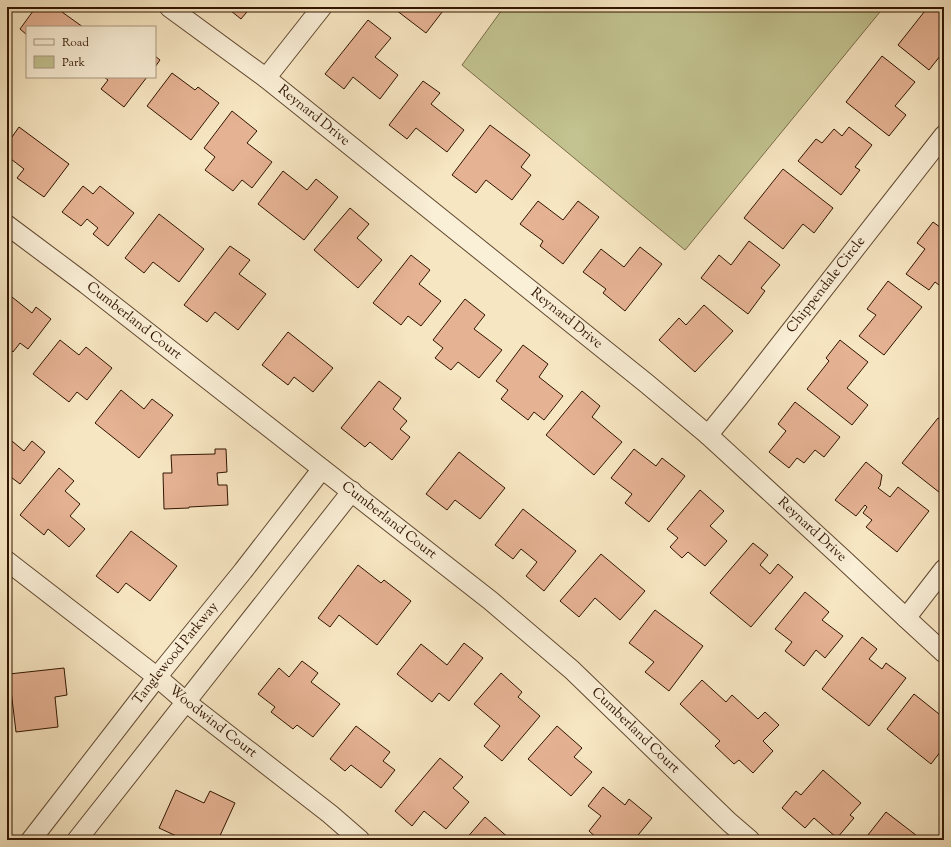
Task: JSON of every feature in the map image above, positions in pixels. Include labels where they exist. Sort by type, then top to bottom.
[{"type":"street","name":"Reynard Drive","points":[[169,7],[266,78],[646,383],[708,435],[944,653]]},
{"type":"street","points":[[266,78],[322,7]]},
{"type":"street","name":"Chippendale Circle","points":[[708,435],[739,398],[944,135]]},
{"type":"street","name":"Cumberland Court","points":[[7,225],[86,284],[491,600],[572,670],[729,822],[750,840]]},
{"type":"street","name":"Tanglewood Parkway","points":[[31,840],[322,468]]},
{"type":"street","points":[[77,840],[352,491]]},
{"type":"street","name":"Woodwind Court","points":[[7,561],[330,814],[360,840]]},
{"type":"street","points":[[906,618],[944,569]]},
{"type":"green space","points":[[504,7],[884,7],[685,250],[462,65]]},
{"type":"building","points":[[36,7],[66,7],[62,12],[82,26],[26,26],[26,34],[20,29]]},
{"type":"building","points":[[226,7],[251,7],[241,19]]},
{"type":"building","points":[[392,7],[446,7],[426,33]]},
{"type":"building","points":[[928,7],[939,7],[944,11],[944,51],[929,70],[898,45]]},
{"type":"building","points":[[368,20],[391,38],[375,57],[398,75],[380,99],[353,77],[344,89],[325,74]]},
{"type":"building","points":[[882,56],[915,82],[895,106],[906,115],[889,136],[846,102]]},
{"type":"building","points":[[156,57],[160,60],[156,66]]},
{"type":"building","points":[[172,73],[195,90],[198,87],[219,103],[191,140],[147,106]]},
{"type":"building","points":[[105,78],[146,78],[124,107],[101,89],[108,80]]},
{"type":"building","points":[[423,81],[440,93],[431,104],[464,130],[447,152],[416,128],[407,139],[389,125]]},
{"type":"building","points":[[7,100],[12,104],[7,110]]},
{"type":"building","points":[[232,111],[257,131],[247,143],[272,162],[252,188],[242,180],[233,191],[205,170],[215,157],[204,148]]},
{"type":"building","points":[[490,125],[530,155],[521,167],[531,175],[512,200],[486,180],[476,193],[452,175]]},
{"type":"building","points":[[19,127],[69,164],[44,197],[17,178],[24,169],[7,156],[7,144]]},
{"type":"building","points":[[849,127],[872,145],[855,167],[860,170],[841,195],[798,161],[816,139],[822,143],[834,129],[842,136]]},
{"type":"building","points":[[783,169],[833,208],[814,233],[803,224],[783,249],[744,218]]},
{"type":"building","points":[[283,171],[307,190],[316,179],[338,197],[304,240],[258,204]]},
{"type":"building","points":[[83,186],[93,194],[100,186],[134,213],[108,246],[93,234],[98,228],[87,219],[81,226],[62,212]]},
{"type":"building","points":[[538,201],[563,220],[578,201],[599,217],[563,264],[540,246],[543,241],[520,224]]},
{"type":"building","points":[[350,208],[369,224],[357,238],[382,260],[358,288],[314,250]]},
{"type":"building","points":[[159,214],[204,249],[179,282],[153,262],[144,273],[125,258]]},
{"type":"building","points":[[933,222],[944,230],[944,287],[943,288],[935,282],[929,290],[906,274],[925,249],[917,243]]},
{"type":"building","points":[[749,241],[780,265],[761,288],[765,291],[748,314],[701,278],[719,255],[731,265]]},
{"type":"building","points":[[230,246],[250,260],[239,274],[266,294],[238,330],[215,312],[207,322],[184,305]]},
{"type":"building","points":[[640,247],[662,264],[625,311],[603,293],[606,289],[583,272],[601,249],[624,267]]},
{"type":"building","points":[[411,255],[430,270],[419,284],[441,301],[421,326],[408,316],[401,325],[373,303]]},
{"type":"building","points":[[888,281],[922,307],[884,355],[859,336],[876,315],[867,309]]},
{"type":"building","points":[[7,293],[32,313],[36,307],[51,319],[28,349],[20,343],[13,352],[7,347]]},
{"type":"building","points":[[465,299],[485,315],[474,329],[502,350],[479,378],[458,362],[451,370],[435,358],[443,348],[433,340]]},
{"type":"building","points":[[704,305],[733,331],[695,372],[659,340],[679,318],[686,325]]},
{"type":"building","points":[[288,332],[333,368],[313,392],[294,377],[288,385],[262,365]]},
{"type":"building","points":[[60,340],[79,355],[86,347],[112,368],[87,400],[77,392],[69,402],[33,374]]},
{"type":"building","points":[[840,340],[868,362],[847,388],[868,405],[852,425],[807,389],[829,361],[826,358]]},
{"type":"building","points":[[523,345],[548,364],[539,377],[563,396],[544,420],[534,412],[528,420],[501,399],[508,390],[496,381]]},
{"type":"building","points":[[379,381],[401,398],[393,409],[407,421],[400,429],[410,437],[392,460],[370,442],[365,447],[341,428]]},
{"type":"building","points":[[121,390],[144,409],[152,399],[173,415],[139,458],[95,423]]},
{"type":"building","points":[[582,391],[600,406],[592,417],[622,442],[594,475],[546,435]]},
{"type":"building","points":[[795,402],[840,437],[824,457],[815,450],[804,463],[797,458],[789,468],[769,452],[786,431],[778,424]]},
{"type":"building","points":[[938,418],[944,422],[944,496],[902,463]]},
{"type":"building","points":[[7,437],[24,451],[32,441],[45,452],[20,484],[7,474]]},
{"type":"building","points":[[215,449],[226,449],[227,472],[217,473],[218,485],[227,485],[228,505],[164,509],[163,473],[172,473],[171,455],[215,454]]},
{"type":"building","points":[[634,449],[656,466],[662,458],[685,476],[649,522],[625,503],[632,494],[611,478]]},
{"type":"building","points":[[459,452],[505,488],[480,519],[455,500],[447,510],[426,494]]},
{"type":"building","points":[[866,462],[882,475],[880,486],[878,488],[890,497],[898,487],[929,511],[897,552],[866,527],[872,520],[863,513],[867,507],[865,505],[856,516],[835,500]]},
{"type":"building","points":[[59,468],[74,481],[65,491],[80,504],[70,516],[85,529],[69,547],[48,529],[44,535],[20,515]]},
{"type":"building","points":[[700,490],[724,511],[710,526],[727,541],[705,566],[688,552],[682,558],[670,547],[678,538],[667,529]]},
{"type":"building","points":[[523,509],[576,551],[544,591],[526,576],[537,562],[521,549],[513,559],[495,545]]},
{"type":"building","points":[[131,531],[177,566],[150,601],[126,583],[118,593],[96,576]]},
{"type":"building","points":[[753,543],[768,555],[760,565],[770,574],[778,564],[793,577],[751,627],[710,593]]},
{"type":"building","points":[[601,554],[645,591],[620,620],[595,598],[579,617],[560,601]]},
{"type":"building","points":[[358,565],[381,583],[384,580],[411,601],[377,645],[339,615],[330,627],[318,618]]},
{"type":"building","points":[[805,592],[829,612],[822,620],[843,636],[825,658],[816,650],[804,666],[785,651],[792,642],[775,629]]},
{"type":"building","points":[[655,610],[703,646],[669,691],[645,672],[654,662],[629,643]]},
{"type":"building","points":[[862,637],[877,649],[869,659],[882,669],[886,663],[906,678],[869,726],[822,689]]},
{"type":"building","points":[[464,643],[483,658],[449,701],[439,693],[432,702],[397,674],[421,644],[447,665]]},
{"type":"building","points":[[302,661],[318,673],[311,682],[340,704],[313,737],[297,725],[293,729],[271,712],[275,707],[258,694],[279,668],[289,677]]},
{"type":"building","points":[[64,668],[67,695],[55,697],[58,727],[16,732],[9,674]]},
{"type":"building","points":[[501,673],[522,692],[518,697],[540,716],[502,761],[484,746],[500,726],[474,704]]},
{"type":"building","points":[[702,680],[726,702],[732,695],[758,719],[765,712],[779,725],[763,741],[773,751],[753,773],[739,760],[734,764],[715,746],[720,741],[680,704]]},
{"type":"building","points":[[914,694],[944,718],[944,747],[931,764],[887,729]]},
{"type":"building","points":[[356,726],[390,752],[383,761],[395,770],[381,788],[351,765],[345,771],[330,759]]},
{"type":"building","points":[[557,726],[582,748],[574,757],[592,772],[571,796],[528,759]]},
{"type":"building","points":[[440,758],[463,777],[453,788],[469,802],[446,829],[424,811],[412,826],[395,811]]},
{"type":"building","points":[[823,770],[861,803],[850,815],[854,818],[837,838],[814,818],[805,828],[782,808],[796,791],[801,795]]},
{"type":"building","points":[[603,787],[625,805],[629,799],[652,818],[634,840],[599,840],[589,831],[601,816],[588,806]]},
{"type":"building","points":[[176,790],[204,803],[210,791],[235,803],[218,840],[185,840],[159,828]]},
{"type":"building","points":[[886,812],[921,839],[864,840]]},
{"type":"building","points":[[485,817],[511,840],[465,840]]},
{"type":"building","points":[[272,835],[278,840],[268,840]]}]
